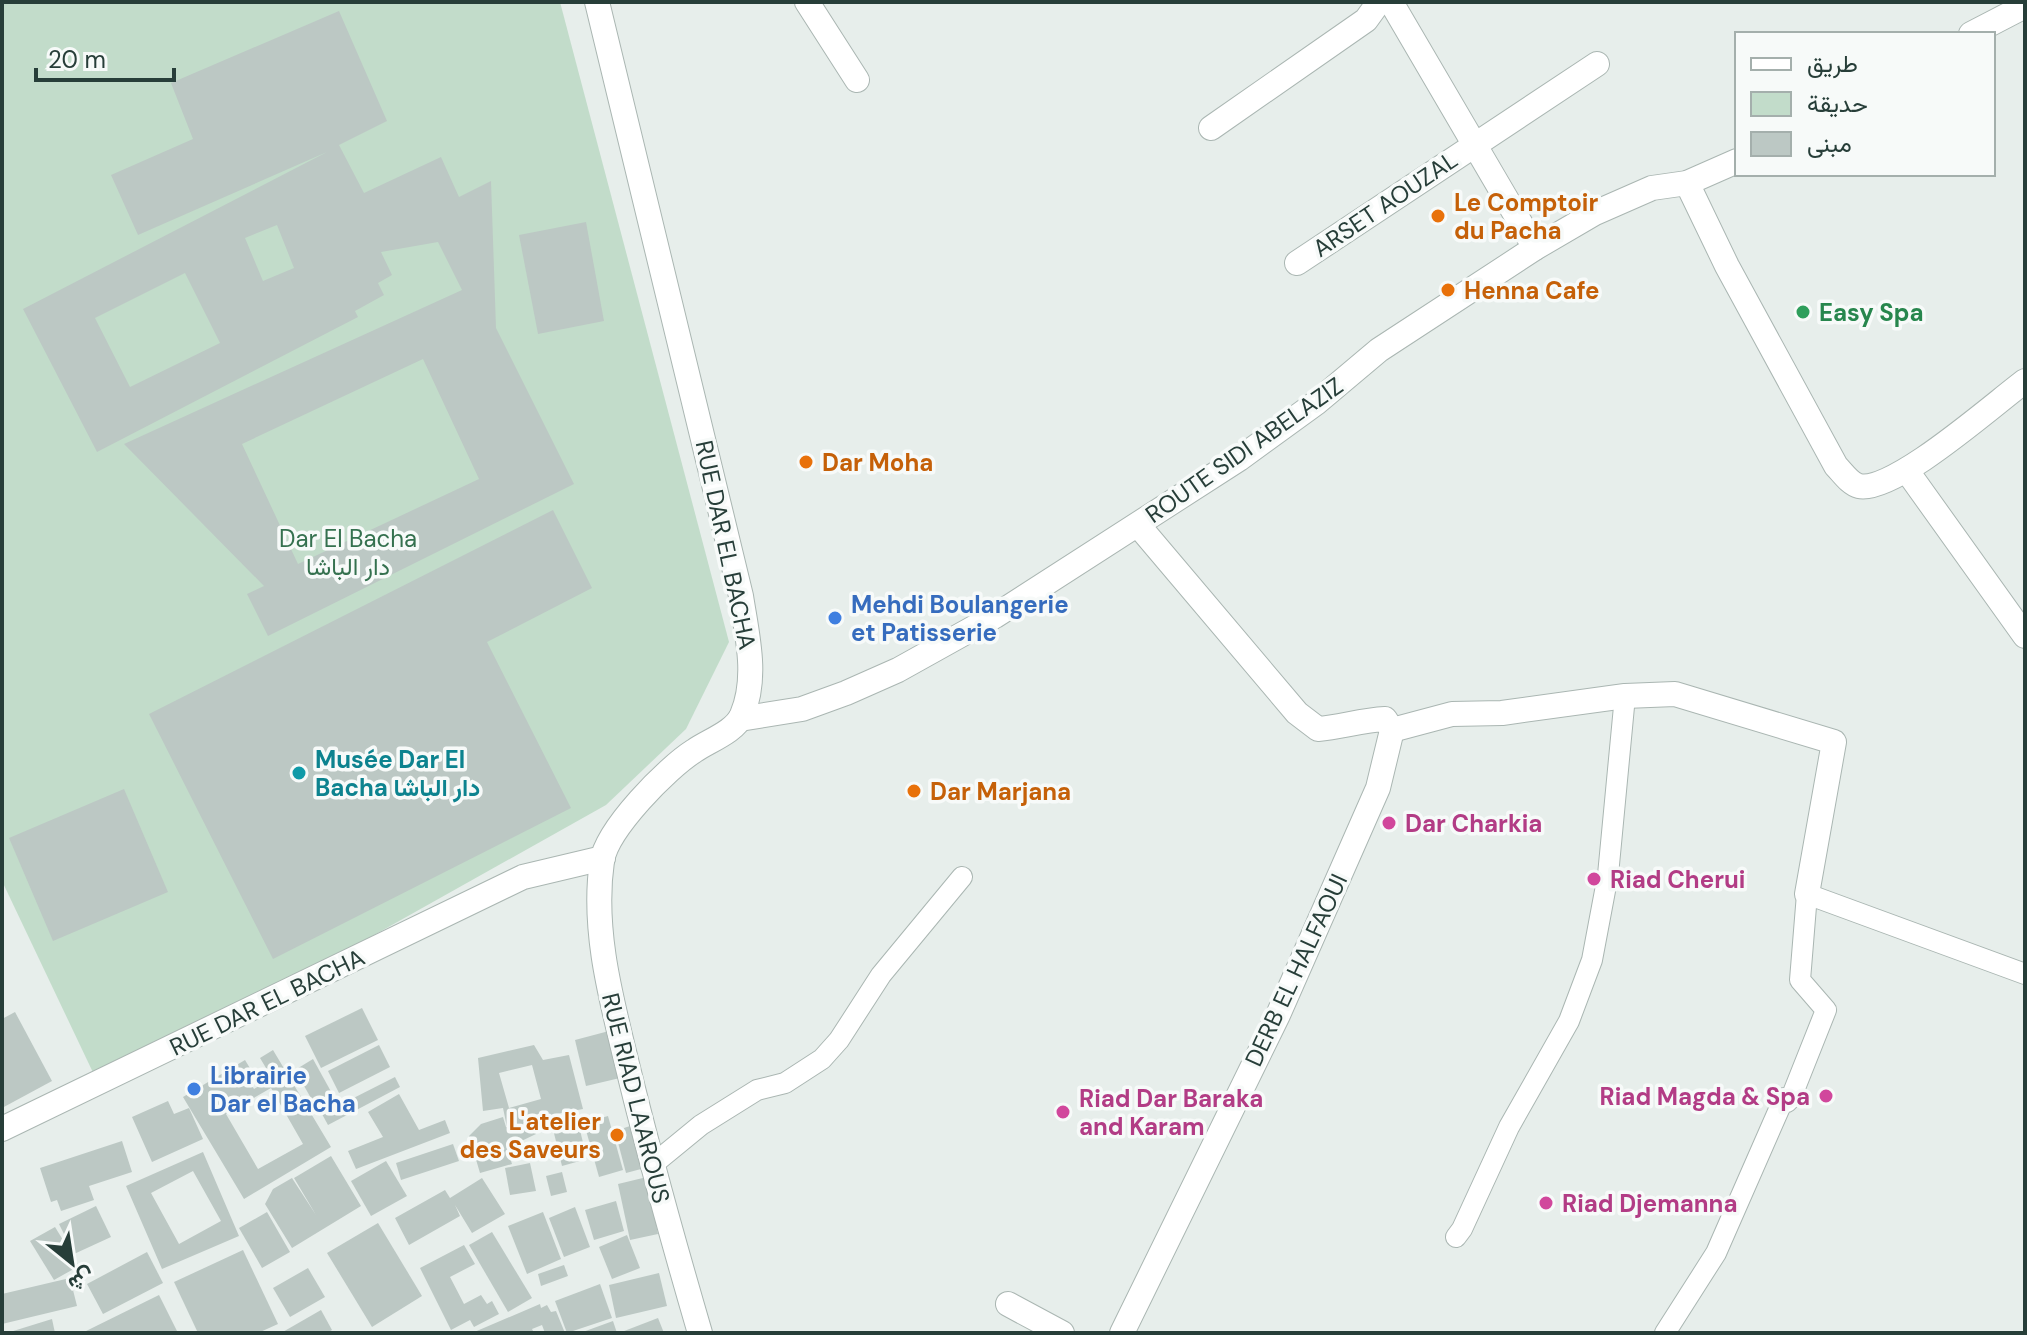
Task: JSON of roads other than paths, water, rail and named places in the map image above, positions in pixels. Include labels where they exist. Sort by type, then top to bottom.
[{"type":"street","name":"RUE DAR EL BACHA","points":[[597,2],[741,596],[750,658],[750,691],[740,719]]},
{"type":"street","points":[[807,2],[857,80]]},
{"type":"street","points":[[1211,128],[1366,20],[1379,2]]},
{"type":"street","name":"ARSET AOUZAL","points":[[1391,2],[1535,248]]},
{"type":"street","points":[[1975,32],[2025,6]]},
{"type":"street","name":"ARSET AOUZAL","points":[[1297,263],[1597,64]]},
{"type":"street","name":"ROUTE SIDI ABELAZIZ","points":[[740,719],[802,709],[846,693],[898,670],[995,616],[1277,431],[1379,350],[1535,248],[1595,213],[1652,188],[1687,183],[1735,162]]},
{"type":"street","points":[[1687,183],[1727,266],[1836,466],[1859,486],[1871,486],[1907,471],[2025,381]]},
{"type":"street","points":[[1907,471],[2025,636]]},
{"type":"street","points":[[1138,525],[1297,713],[1318,729],[1361,720],[1385,719],[1392,730],[1452,714],[1502,713],[1625,696],[1675,694],[1834,742],[1807,894]]},
{"type":"street","points":[[603,858],[623,821],[656,780],[740,719]]},
{"type":"street","name":"DERB EL HALFAOUI","points":[[1122,1333],[1284,1002],[1378,788],[1392,730]]},
{"type":"street","name":"RUE DAR EL BACHA","points":[[2,1129],[523,877],[603,858]]},
{"type":"street","name":"RUE RIAD LAAROUS","points":[[603,858],[601,925],[607,982],[651,1166],[700,1333]]},
{"type":"street","points":[[1008,1304],[1062,1333]]},
{"type":"lane","points":[[1456,1237],[1509,1127],[1569,1021],[1592,960],[1608,875],[1625,696]]},
{"type":"lane","points":[[651,1166],[701,1125],[757,1090],[785,1083],[822,1059],[839,1040],[881,975],[962,877]]},
{"type":"lane","points":[[1665,1333],[1716,1253],[1784,1098],[1787,1102],[1791,1098],[1826,1010],[1800,980],[1807,894],[2025,974]]},
{"type":"place","name":"Le Comptoir du Pacha","points":[[1438,216]]},
{"type":"place","name":"Henna Cafe","points":[[1448,290]]},
{"type":"place","name":"Easy Spa","points":[[1803,312]]},
{"type":"place","name":"Dar Moha","points":[[806,462]]},
{"type":"place","name":"Mehdi Boulangerie et Patisserie","points":[[835,618]]},
{"type":"place","name":"Musée Dar El Bacha دار الباشا","points":[[299,773]]},
{"type":"place","name":"Dar Marjana","points":[[914,791]]},
{"type":"place","name":"Dar Charkia","points":[[1389,823]]},
{"type":"place","name":"Riad Cherui","points":[[1594,879]]},
{"type":"place","name":"Librairie Dar el Bacha","points":[[194,1089]]},
{"type":"place","name":"Riad Magda & Spa","points":[[1826,1096]]},
{"type":"place","name":"Riad Dar Baraka and Karam","points":[[1063,1112]]},
{"type":"place","name":"L'atelier des Saveurs","points":[[617,1135]]},
{"type":"place","name":"Riad Djemanna","points":[[1546,1203]]},
{"type":"park label","name":"Dar El Bacha دار الباشا","points":[[348,552]]}]
